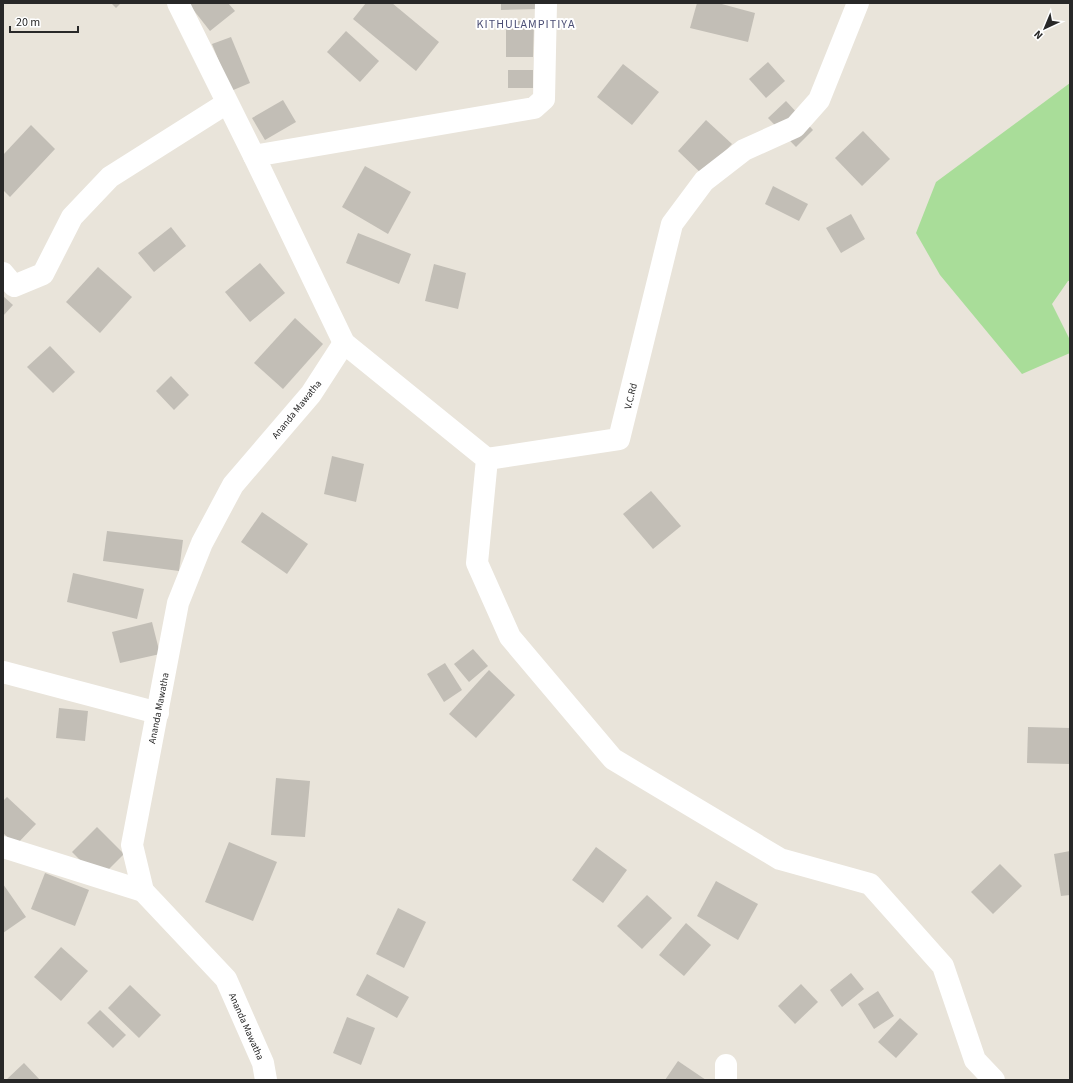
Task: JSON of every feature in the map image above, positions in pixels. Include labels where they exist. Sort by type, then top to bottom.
[{"type":"street","points":[[178,3],[344,343],[487,459],[477,563],[510,637],[613,759],[780,859],[870,884],[943,966],[978,1070],[994,1080]]},
{"type":"street","points":[[254,156],[534,108],[544,99],[546,3]]},
{"type":"street","name":"V.C.Rd","points":[[487,459],[619,439],[672,224],[704,181],[744,150],[795,127],[820,100],[858,3]]},
{"type":"street","points":[[3,273],[14,286],[43,274],[72,217],[110,177],[227,103]]},
{"type":"street","name":"Ananda Mawatha","points":[[266,1080],[263,1063],[226,979],[143,891],[132,845],[178,603],[202,543],[233,485],[311,394],[344,343]]},
{"type":"street","points":[[3,672],[158,713]]},
{"type":"street","points":[[3,847],[143,891]]},
{"type":"green space","points":[[1070,83],[1070,281],[1068,281],[1052,304],[1070,340],[1070,353],[1022,374],[940,275],[916,233],[936,182]]},
{"type":"building","points":[[111,3],[121,3],[116,8]]},
{"type":"building","points":[[188,3],[228,3],[235,11],[210,31]]},
{"type":"building","points":[[366,3],[392,3],[439,42],[416,71],[353,19]]},
{"type":"building","points":[[501,3],[538,3],[538,9],[501,10]]},
{"type":"building","points":[[697,3],[718,3],[755,13],[748,42],[690,28]]},
{"type":"building","points":[[506,21],[534,21],[533,57],[506,57]]},
{"type":"building","points":[[346,31],[379,61],[360,82],[327,52]]},
{"type":"building","points":[[231,37],[250,83],[231,91],[212,44]]},
{"type":"building","points":[[768,62],[785,81],[766,98],[749,79]]},
{"type":"building","points":[[623,64],[659,92],[632,125],[597,97]]},
{"type":"building","points":[[508,70],[533,70],[533,88],[508,88]]},
{"type":"building","points":[[283,100],[296,122],[265,140],[252,118]]},
{"type":"building","points":[[786,101],[813,130],[796,147],[768,118]]},
{"type":"building","points":[[706,120],[732,144],[703,175],[678,151]]},
{"type":"building","points":[[31,125],[55,149],[10,197],[3,190],[3,155]]},
{"type":"building","points":[[863,131],[890,159],[862,186],[835,158]]},
{"type":"building","points":[[365,166],[411,192],[388,234],[342,207]]},
{"type":"building","points":[[773,186],[808,204],[799,221],[765,204]]},
{"type":"building","points":[[851,214],[865,239],[841,253],[826,228]]},
{"type":"building","points":[[171,227],[186,246],[154,272],[138,253]]},
{"type":"building","points":[[358,233],[411,254],[399,284],[346,263]]},
{"type":"building","points":[[260,263],[285,293],[250,322],[225,292]]},
{"type":"building","points":[[434,264],[466,273],[458,309],[425,301]]},
{"type":"building","points":[[98,267],[132,297],[100,333],[66,302]]},
{"type":"building","points":[[3,296],[13,305],[3,316]]},
{"type":"building","points":[[295,318],[323,344],[283,389],[254,363]]},
{"type":"building","points":[[50,346],[75,372],[53,393],[27,367]]},
{"type":"building","points":[[171,376],[189,395],[174,410],[156,391]]},
{"type":"building","points":[[332,456],[364,464],[356,502],[324,494]]},
{"type":"building","points":[[651,491],[681,526],[653,549],[623,514]]},
{"type":"building","points":[[262,512],[308,544],[287,574],[241,542]]},
{"type":"building","points":[[107,531],[183,540],[179,571],[103,561]]},
{"type":"building","points":[[73,573],[144,589],[137,619],[67,602]]},
{"type":"building","points":[[152,622],[160,654],[120,663],[112,632]]},
{"type":"building","points":[[473,649],[488,666],[469,682],[454,664]]},
{"type":"building","points":[[445,663],[462,690],[444,702],[427,674]]},
{"type":"building","points":[[489,670],[515,695],[476,738],[449,714]]},
{"type":"building","points":[[59,708],[88,711],[85,741],[56,738]]},
{"type":"building","points":[[1028,727],[1070,728],[1070,764],[1027,763]]},
{"type":"building","points":[[276,778],[310,781],[305,837],[271,835]]},
{"type":"building","points":[[7,797],[36,824],[16,845],[3,833],[3,801]]},
{"type":"building","points":[[97,827],[124,854],[99,879],[72,852]]},
{"type":"building","points":[[229,842],[277,862],[253,921],[205,902]]},
{"type":"building","points":[[596,847],[627,870],[603,903],[572,880]]},
{"type":"building","points":[[1070,851],[1070,895],[1061,896],[1054,854]]},
{"type":"building","points":[[1000,864],[1022,886],[993,914],[971,892]]},
{"type":"building","points":[[45,873],[89,890],[75,926],[31,909]]},
{"type":"building","points":[[716,881],[758,904],[738,940],[697,916]]},
{"type":"building","points":[[3,884],[26,917],[3,933]]},
{"type":"building","points":[[647,895],[672,918],[642,949],[617,926]]},
{"type":"building","points":[[398,908],[426,922],[404,968],[376,954]]},
{"type":"building","points":[[686,923],[711,945],[684,976],[659,955]]},
{"type":"building","points":[[61,947],[88,971],[61,1001],[34,977]]},
{"type":"building","points":[[851,973],[864,989],[842,1007],[830,990]]},
{"type":"building","points":[[367,974],[409,997],[397,1018],[356,995]]},
{"type":"building","points":[[801,984],[818,1002],[795,1024],[778,1006]]},
{"type":"building","points":[[130,985],[161,1015],[139,1038],[108,1008]]},
{"type":"building","points":[[878,991],[894,1016],[874,1029],[858,1004]]},
{"type":"building","points":[[100,1010],[126,1035],[113,1048],[87,1023]]},
{"type":"building","points":[[347,1017],[375,1028],[361,1065],[333,1053]]},
{"type":"building","points":[[900,1018],[918,1034],[896,1058],[878,1042]]},
{"type":"building","points":[[678,1061],[706,1080],[665,1080]]},
{"type":"building","points":[[24,1063],[40,1080],[6,1080]]},
{"type":"district","name":"KITHULAMPITIYA","points":[[526,24]]}]
